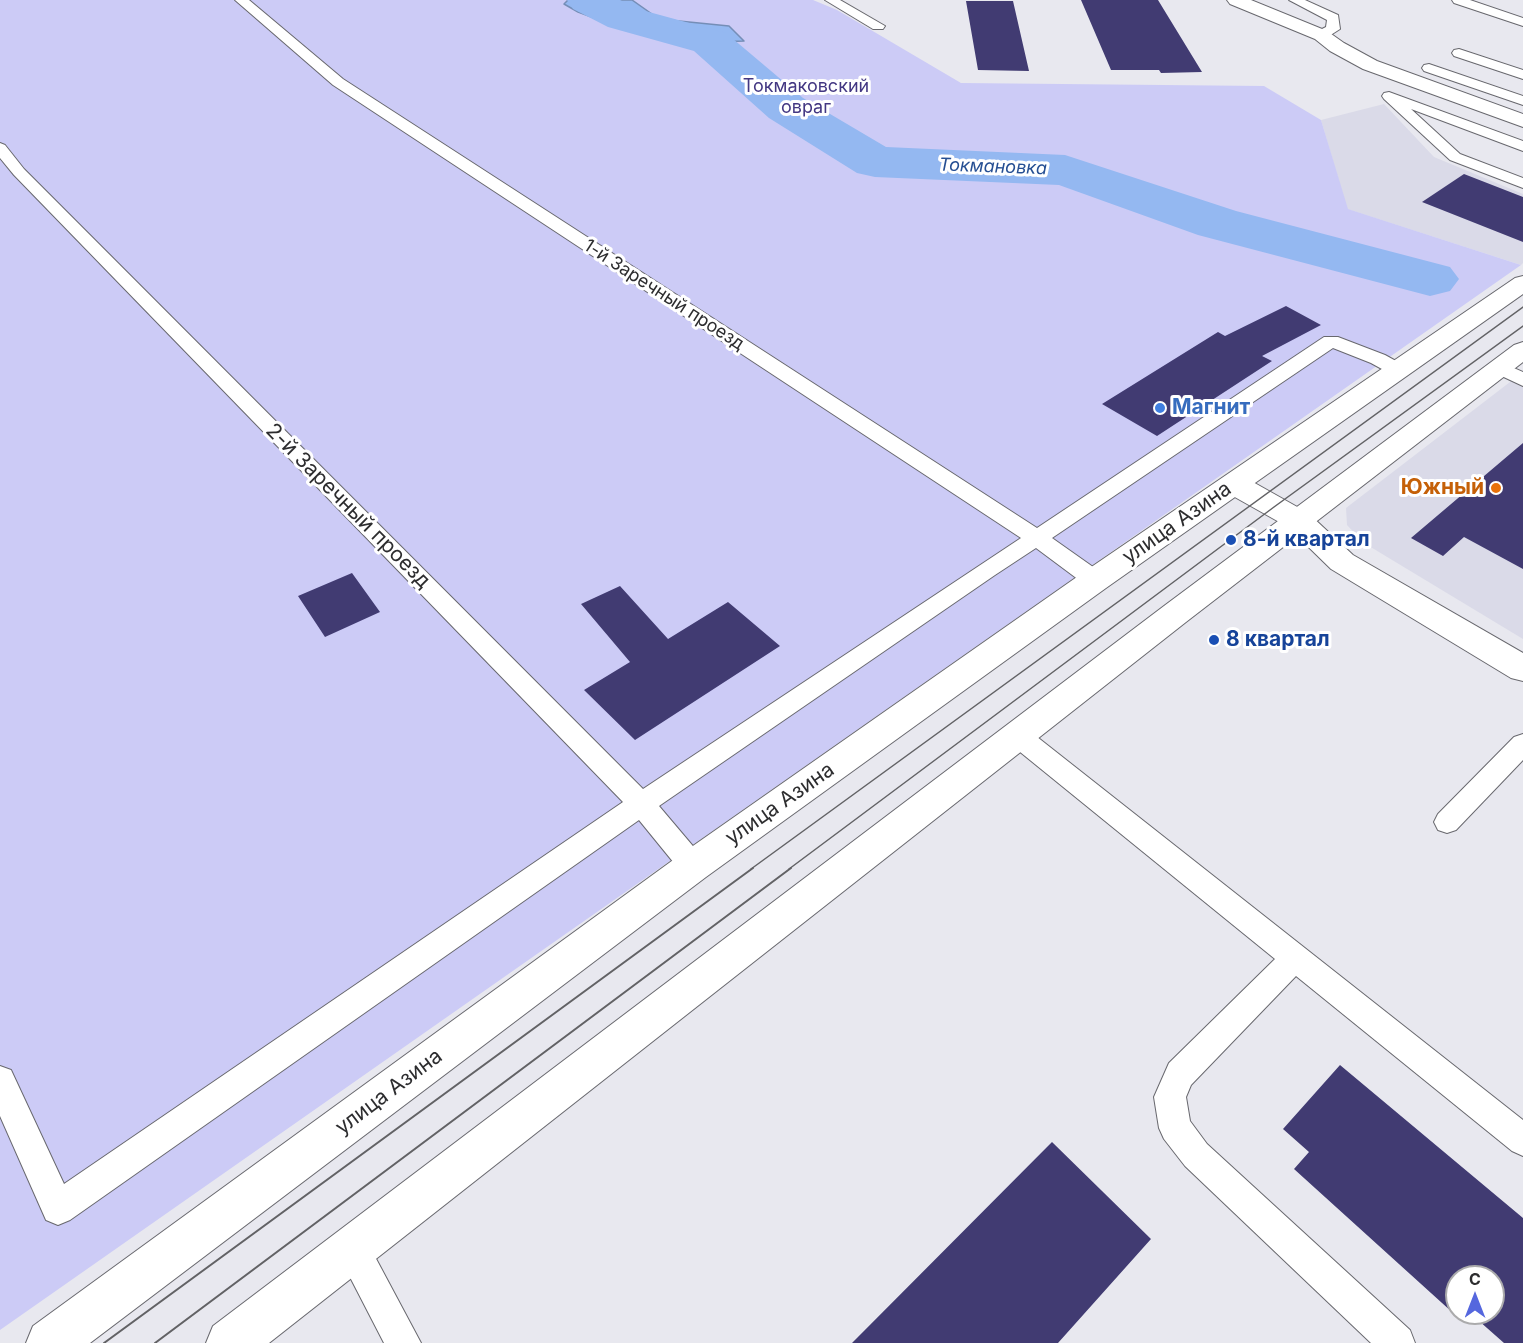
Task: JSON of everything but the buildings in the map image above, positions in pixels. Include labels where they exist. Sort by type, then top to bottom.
[{"type":"main road","points":[[1236,0],[1321,34],[1337,47],[1370,65],[1523,121]]},
{"type":"main road","name":"улица Азина","points":[[50,1343],[693,866],[1095,580],[1523,283]]},
{"type":"main road","points":[[230,1343],[353,1251],[1298,520],[1515,366]]},
{"type":"main road","points":[[1234,484],[1298,520],[1342,562],[1523,669]]},
{"type":"lane","name":"1-й Заречный проезд","points":[[241,0],[338,82],[1037,538],[1095,580]]},
{"type":"lane","points":[[831,0],[878,27]]},
{"type":"lane","points":[[1295,0],[1333,18],[1333,29],[1321,34]]},
{"type":"lane","points":[[1458,0],[1523,22]]},
{"type":"lane","points":[[1459,53],[1523,75]]},
{"type":"lane","points":[[1429,68],[1523,101]]},
{"type":"lane","points":[[1523,146],[1389,96],[1455,157],[1523,183]]},
{"type":"lane","name":"2-й Заречный проезд","points":[[0,148],[19,172],[640,804],[693,866]]},
{"type":"lane","points":[[0,1081],[58,1208],[640,804],[977,576],[1331,342],[1378,359],[1398,370]]},
{"type":"lane","points":[[1018,736],[1523,1140]]},
{"type":"lane","points":[[1447,822],[1523,744]]},
{"type":"lane","points":[[1295,958],[1180,1074],[1170,1097],[1175,1128],[1196,1155],[1397,1343]]},
{"type":"lane","points":[[353,1251],[403,1343]]},
{"type":"shaded area","points":[[568,0],[632,0],[659,19],[729,26],[744,41],[692,43],[629,31],[578,12],[564,4]]},
{"type":"shaded area","points":[[1384,104],[1434,157],[1523,194],[1523,263],[1521,265],[1347,209],[1321,120]]},
{"type":"shaded area","points":[[1523,372],[1523,639],[1364,543],[1347,525],[1346,508]]},
{"type":"green space","name":"Токмаковский овраг","points":[[0,0],[813,0],[837,10],[961,83],[1264,86],[1321,120],[1348,209],[1521,265],[0,1330]]},
{"type":"waterway","name":"Токмановка","points":[[588,0],[623,18],[710,42],[786,108],[875,162],[1065,170],[1217,223],[1430,279]]},
{"type":"tram line","points":[[751,869],[1523,307]]},
{"type":"tram line","points":[[789,869],[1274,507],[1523,326]]},
{"type":"tram line","points":[[104,1343],[753,868]]},
{"type":"tram line","points":[[155,1343],[791,868]]},
{"type":"place","name":"Магнит","points":[[1160,408]]},
{"type":"place","name":"Южный","points":[[1496,488]]},
{"type":"place","name":"8-й квартал","points":[[1231,540]]},
{"type":"place","name":"8 квартал","points":[[1214,640]]}]
